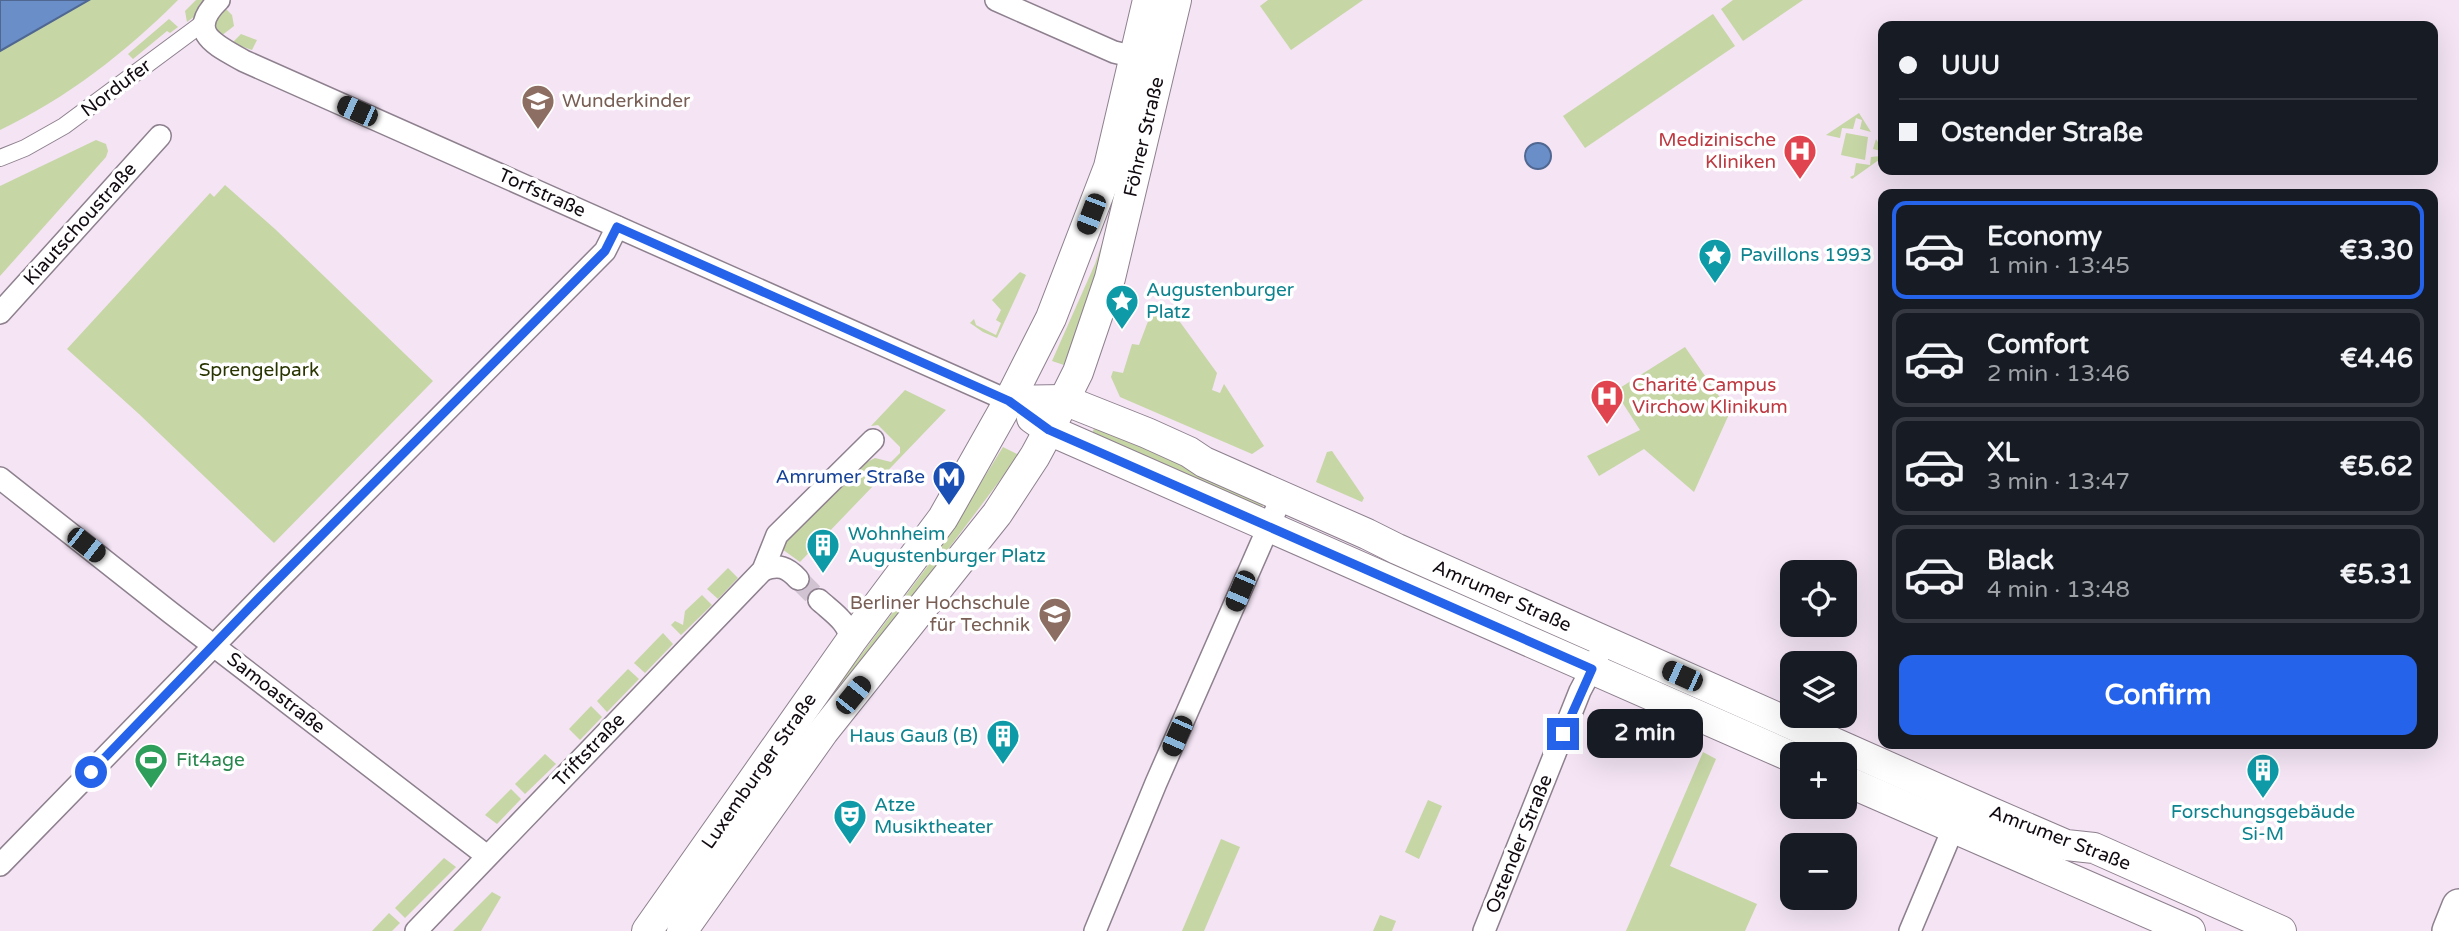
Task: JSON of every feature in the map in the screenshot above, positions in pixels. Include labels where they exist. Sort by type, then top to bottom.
[{"type":"main road","name":"Föhrer Straße","points":[[1009,401],[1051,318],[1109,167],[1148,0]]},
{"type":"main road","name":"Föhrer Straße","points":[[1049,430],[1078,372],[1110,278],[1176,0]]},
{"type":"main road","name":"Amrumer Straße","points":[[1009,401],[1064,400],[1147,433],[1189,452],[1204,462],[1606,642],[1959,814],[2190,931]]},
{"type":"main road","name":"Amrumer Straße","points":[[1009,401],[1049,430],[1780,752]]},
{"type":"main road","name":"Luxemburger Straße","points":[[647,931],[851,641],[943,518],[1009,401]]},
{"type":"main road","name":"Luxemburger Straße","points":[[682,931],[824,732],[997,514],[1049,430]]},
{"type":"main road","name":"Amrumer Straße","points":[[1857,784],[2066,845],[2094,848],[2281,931]]},
{"type":"main road","points":[[2449,931],[2459,906]]},
{"type":"street","name":"Nordufer","points":[[0,158],[25,148],[64,126],[203,23],[219,0]]},
{"type":"street","points":[[996,0],[1114,52],[1135,57]]},
{"type":"street","name":"Torfstraße","points":[[203,23],[207,37],[212,42],[244,61],[1009,401]]},
{"type":"street","name":"Kiautschoustraße","points":[[0,313],[160,136]]},
{"type":"street","points":[[0,865],[605,251],[617,227]]},
{"type":"street","name":"Triftstraße","points":[[416,931],[763,570],[777,535],[873,440]]},
{"type":"street","name":"Samoastraße","points":[[0,478],[487,856]]},
{"type":"street","points":[[1095,931],[1282,496]]},
{"type":"street","points":[[763,570],[777,565],[787,568],[798,579]]},
{"type":"street","points":[[819,600],[844,622],[851,641]]},
{"type":"street","name":"Ostender Straße","points":[[1484,931],[1571,712],[1606,642]]},
{"type":"street","points":[[1910,931],[1959,814]]},
{"type":"green space","points":[[89,0],[178,0],[138,38],[72,89],[0,130],[0,51]]},
{"type":"green space","points":[[196,0],[210,0],[187,22],[185,11]]},
{"type":"green space","points":[[1268,0],[1363,0],[1291,50],[1260,6]]},
{"type":"green space","points":[[1733,0],[1803,0],[1743,41],[1721,9]]},
{"type":"green space","points":[[223,6],[232,15],[234,26],[221,36],[215,27],[214,19]]},
{"type":"green space","points":[[1713,14],[1735,46],[1585,148],[1563,116]]},
{"type":"green space","points":[[169,19],[178,27],[170,33],[167,31],[133,59],[128,54]]},
{"type":"green space","points":[[241,34],[257,40],[252,50],[232,43]]},
{"type":"green space","points":[[1859,113],[1871,132],[1860,129],[1862,120],[1856,118],[1853,129],[1842,128],[1840,138],[1826,135]]},
{"type":"green space","points":[[1846,133],[1868,137],[1865,160],[1841,155]]},
{"type":"green space","points":[[1876,139],[1878,150],[1873,149]]},
{"type":"green space","points":[[96,140],[106,144],[106,157],[0,276],[0,186]]},
{"type":"green space","points":[[1878,156],[1878,161],[1852,179],[1850,177],[1854,175],[1856,163],[1870,165],[1871,157]]},
{"type":"green space","name":"Sprengelpark","points":[[225,185],[275,229],[433,381],[274,543],[67,349],[210,193],[214,197]]},
{"type":"green space","points":[[1106,232],[1101,267],[1067,366],[1052,361],[1095,264]]},
{"type":"green space","points":[[1020,272],[1026,275],[997,338],[970,323],[974,319],[976,325],[996,335],[1001,323],[996,320],[1001,310],[992,300]]},
{"type":"green space","points":[[1155,303],[1172,311],[1217,373],[1212,390],[1220,393],[1224,384],[1264,446],[1252,454],[1120,397],[1111,377],[1113,371],[1123,373],[1132,344],[1139,345]]},
{"type":"green space","points":[[1685,347],[1730,412],[1694,492],[1644,449],[1599,476],[1587,456],[1640,430],[1615,391]]},
{"type":"green space","points":[[905,390],[946,410],[800,562],[782,549],[782,545],[848,472],[875,458],[891,462],[900,453],[900,447],[878,425],[871,426]]},
{"type":"green space","points":[[1095,426],[1265,500],[1259,515],[1089,441]]},
{"type":"green space","points":[[1003,447],[1019,455],[843,689],[731,828],[936,555]]},
{"type":"green space","points":[[1332,451],[1364,498],[1362,502],[1316,482],[1327,452]]},
{"type":"green space","points":[[728,568],[738,578],[718,599],[707,589]]},
{"type":"green space","points":[[702,595],[712,605],[681,635],[671,625],[675,621],[683,625],[685,611]]},
{"type":"green space","points":[[663,633],[673,644],[645,673],[634,663]]},
{"type":"green space","points":[[628,669],[639,679],[607,712],[597,701]]},
{"type":"green space","points":[[591,706],[602,717],[580,740],[569,729]]},
{"type":"green space","points":[[1703,752],[1716,759],[1670,866],[1757,904],[1745,931],[1626,931]]},
{"type":"green space","points":[[545,754],[556,764],[525,794],[515,784]]},
{"type":"green space","points":[[511,789],[521,799],[497,824],[485,815]]},
{"type":"green space","points":[[1428,800],[1442,806],[1419,859],[1405,852]]},
{"type":"green space","points":[[1221,839],[1240,847],[1204,931],[1182,931]]},
{"type":"green space","points":[[444,858],[456,867],[405,918],[395,908]]},
{"type":"green space","points":[[492,892],[501,897],[481,931],[453,931]]},
{"type":"green space","points":[[389,913],[400,923],[392,931],[372,931]]},
{"type":"green space","points":[[1380,915],[1396,921],[1392,931],[1373,931]]},
{"type":"water","points":[[0,0],[89,0],[0,51]]},
{"type":"water","points":[[1538,143],[1547,147],[1551,156],[1547,165],[1538,169],[1529,165],[1525,156],[1529,147]]},
{"type":"tunnel","points":[[798,579],[819,600]]},
{"type":"place","name":"Wunderkinder","points":[[538,131]]},
{"type":"place","name":"Medizinische Kliniken","points":[[1800,181]]},
{"type":"place","name":"Pavillons 1993","points":[[1715,285]]},
{"type":"place","name":"Augustenburger Platz","points":[[1122,331]]},
{"type":"place","name":"Charité Campus Virchow Klinikum","points":[[1607,426]]},
{"type":"place","name":"Amrumer Straße","points":[[949,507]]},
{"type":"place","name":"Wohnheim Augustenburger Platz","points":[[823,575]]},
{"type":"place","name":"Berliner Hochschule für Technik","points":[[1055,644]]},
{"type":"place","name":"Haus Gauß (B)","points":[[1003,766]]},
{"type":"place","name":"Fit4age","points":[[151,790]]},
{"type":"place","name":"Forschungsgebäude Si-M","points":[[2263,800]]},
{"type":"place","name":"Atze Musiktheater","points":[[850,846]]},
{"type":"route","points":[[91,772],[259,598],[605,251],[617,227],[1009,401],[1049,430],[1592,669],[1563,734]]}]
